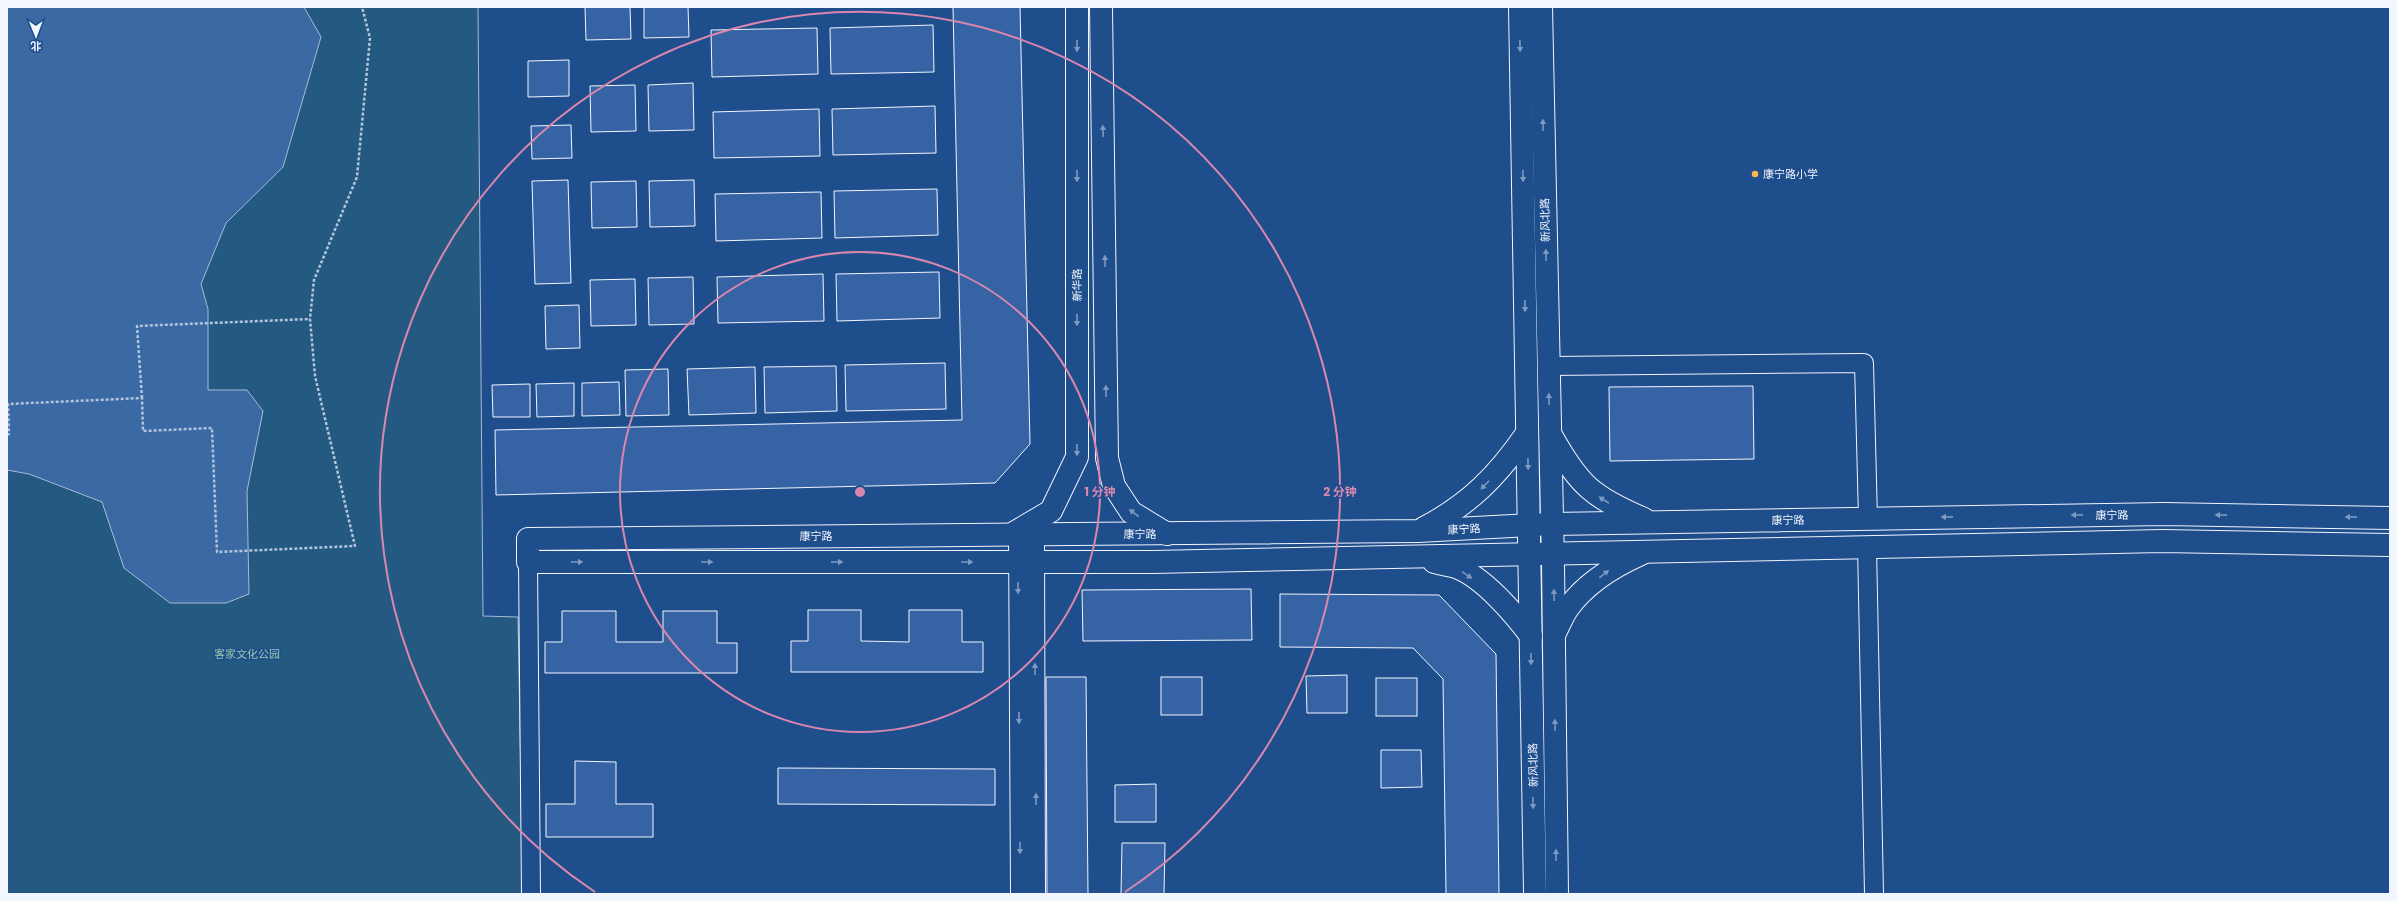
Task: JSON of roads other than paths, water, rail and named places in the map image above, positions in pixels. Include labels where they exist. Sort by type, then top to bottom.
[{"type":"street","name":"新华路","points":[[1021,535],[1051,511],[1077,457],[1077,7]]},
{"type":"street","points":[[1101,7],[1107,458],[1114,486],[1131,512],[1167,534]]},
{"type":"street","name":"新风北路","points":[[1520,7],[1535,894]]},
{"type":"street","name":"新风北路","points":[[1540,7],[1553,553],[1557,894]]},
{"type":"street","points":[[1549,366],[1864,363],[1868,519]]},
{"type":"street","points":[[1418,531],[1450,514],[1480,491],[1505,465],[1528,433]]},
{"type":"street","name":"新风北路","points":[[1550,433],[1567,464],[1587,489],[1618,508],[1652,522]]},
{"type":"street","name":"康宁路","points":[[533,562],[528,539],[1418,531],[1552,524],[2164,514],[2390,518]]},
{"type":"street","points":[[1021,535],[1026,562],[1036,894]]},
{"type":"street","points":[[533,562],[1026,562],[1418,558],[1651,550],[2162,541],[2390,545]]},
{"type":"street","points":[[1867,546],[1874,894]]},
{"type":"street","name":"新风北路","points":[[1554,636],[1568,608],[1591,585],[1616,565],[1651,550]]},
{"type":"street","points":[[1418,558],[1457,568],[1485,587],[1510,609],[1531,636]]},
{"type":"street","points":[[531,894],[533,562]]},
{"type":"street","points":[[533,562],[540,894]]},
{"type":"street","points":[[1020,894],[1026,562]]},
{"type":"place","name":"康宁路小学","points":[[1755,174]]},
{"type":"park label","name":"客家文化公园","points":[[247,654]]}]
